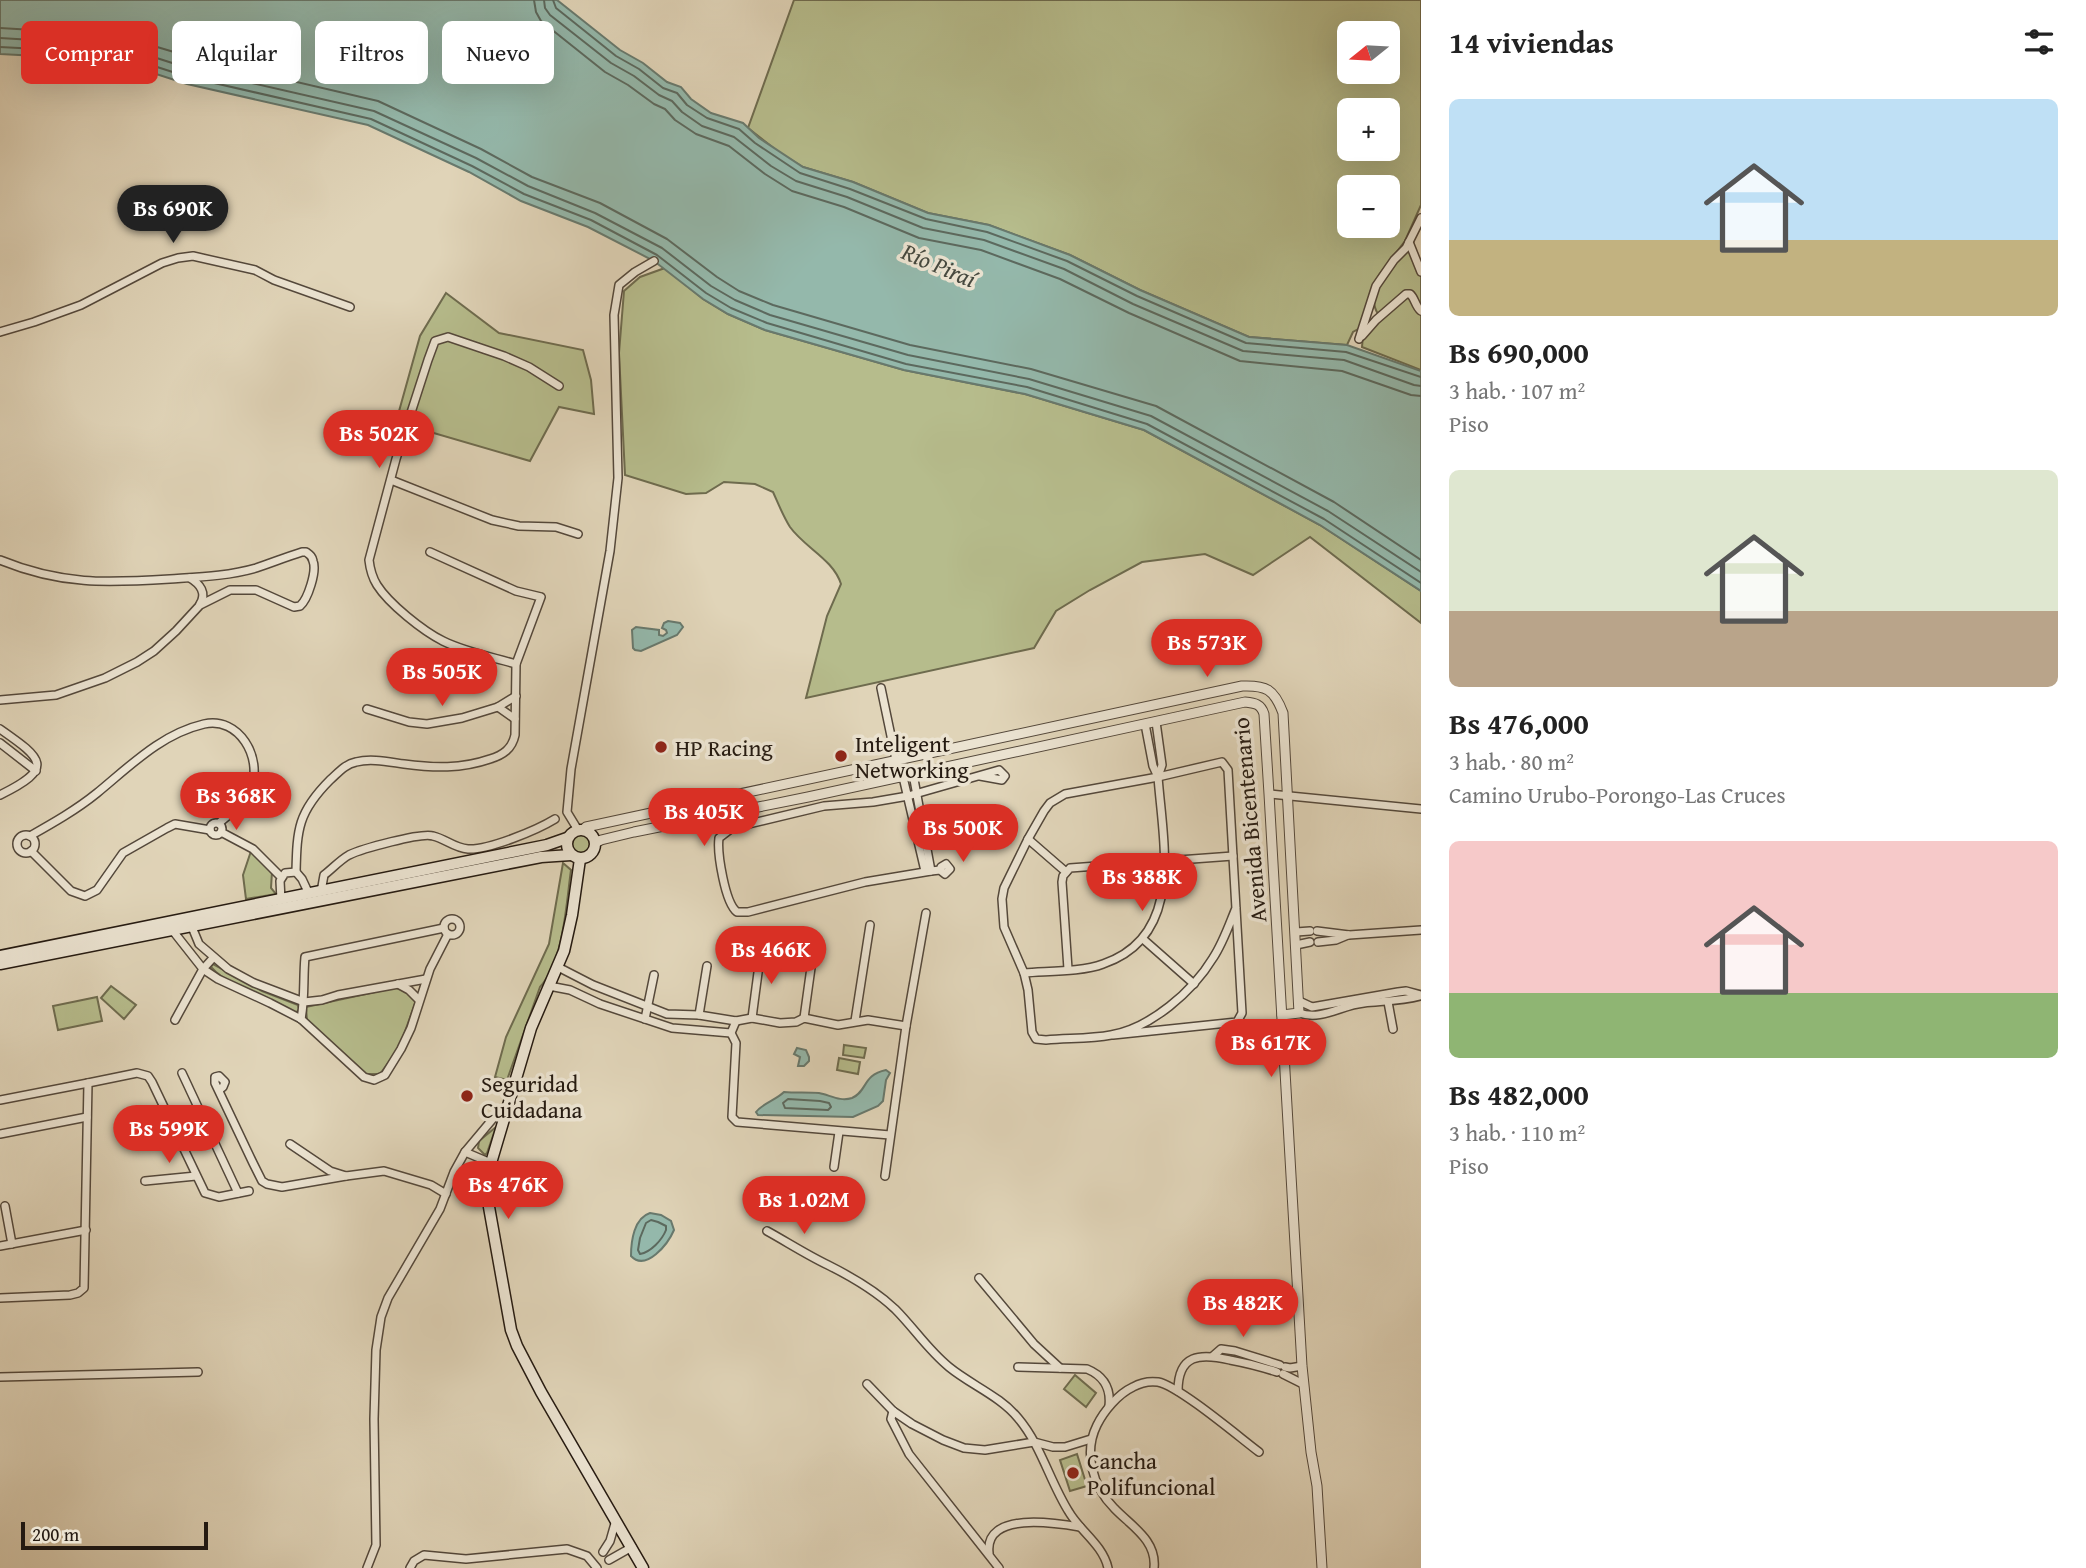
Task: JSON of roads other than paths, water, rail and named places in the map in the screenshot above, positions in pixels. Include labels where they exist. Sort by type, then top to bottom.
[{"type":"main road","points":[[0,956],[191,923],[541,857],[589,856],[595,843],[592,834],[581,830],[547,845],[281,900],[191,923],[173,930],[0,964]]},
{"type":"main road","points":[[567,838],[566,847],[576,857],[572,915],[564,951],[531,1028],[506,1110],[491,1163],[489,1207],[511,1330],[517,1346],[643,1568]]},
{"type":"street","points":[[1421,218],[1409,242],[1376,286],[1359,340],[1376,320],[1406,294],[1413,296],[1421,311]]},
{"type":"street","points":[[1409,242],[1421,272]]},
{"type":"street","points":[[0,332],[80,304],[162,263],[193,256],[255,270],[274,280],[350,307]]},
{"type":"street","points":[[581,830],[567,812],[571,769],[610,551],[618,478],[614,315],[619,285],[654,261]]},
{"type":"street","points":[[516,664],[443,641],[410,617],[378,587],[371,575],[369,560],[435,341],[447,337],[504,356],[530,366],[559,386]]},
{"type":"street","points":[[391,480],[492,520],[519,526],[556,527],[578,534]]},
{"type":"street","points":[[0,560],[48,576],[86,582],[212,576],[255,568],[302,552],[309,554],[314,562],[307,598],[300,606],[294,607],[256,590],[238,589],[220,594],[200,605],[154,651],[104,678],[56,695],[0,700]]},
{"type":"street","points":[[430,552],[516,592],[541,597],[516,664],[513,744],[506,752],[485,761],[458,767],[439,768],[366,760],[349,764],[326,784],[304,811],[298,836],[296,872],[315,893],[324,875],[348,856],[369,847],[431,834],[455,847],[470,849],[489,846],[543,827],[555,819]]},
{"type":"street","points":[[190,578],[198,583],[202,592],[200,605]]},
{"type":"street","points":[[1241,686],[1245,702]]},
{"type":"street","name":"Avenida Bicentenario","points":[[581,830],[630,817],[1093,717],[1241,686],[1258,686],[1269,690],[1279,701],[1283,713],[1299,1013]]},
{"type":"street","points":[[881,688],[896,760]]},
{"type":"street","points":[[367,709],[409,722],[427,724],[462,718],[498,707],[516,696]]},
{"type":"street","points":[[1185,698],[1191,706],[1188,715]]},
{"type":"street","name":"Avenida Bicentenario","points":[[595,843],[634,832],[903,777],[1245,702],[1259,705],[1264,714],[1302,1366],[1317,1486],[1322,1568]]},
{"type":"street","points":[[498,707],[515,719]]},
{"type":"street","points":[[1093,717],[1098,734]]},
{"type":"street","points":[[1156,722],[1162,765],[1158,777]]},
{"type":"street","points":[[32,851],[23,853],[17,846],[19,838],[30,836],[78,807],[165,739],[214,723],[231,728],[249,748],[254,774],[246,796],[220,828]]},
{"type":"street","points":[[1024,973],[1104,964],[1143,939],[1158,913],[1163,895],[1164,860],[1158,777],[1153,766],[1145,724]]},
{"type":"street","points":[[0,729],[33,753],[38,764],[36,771],[25,782],[0,795]]},
{"type":"street","points":[[0,743],[36,771]]},
{"type":"street","points":[[1222,762],[1228,770],[1242,1013],[1237,1022],[1036,1040],[1032,1032],[1031,1002],[1024,973],[1004,927],[1004,888],[1044,811],[1057,798],[1065,794],[1158,777],[1222,762]]},
{"type":"street","points":[[913,774],[912,795],[928,871]]},
{"type":"street","points":[[940,870],[864,882],[748,912],[737,912],[730,905],[718,848],[719,838],[732,828],[824,806],[873,802],[912,795],[980,776]]},
{"type":"street","points":[[903,777],[912,795]]},
{"type":"street","points":[[1269,794],[1421,809]]},
{"type":"street","points":[[689,804],[692,820]]},
{"type":"street","points":[[630,817],[634,832]]},
{"type":"street","points":[[32,851],[71,891],[85,897],[97,890],[123,853],[175,824],[210,830],[212,824],[253,849],[281,877],[281,900]]},
{"type":"street","points":[[30,836],[35,843],[32,851]]},
{"type":"street","points":[[1028,839],[1066,872]]},
{"type":"street","points":[[1068,969],[1062,882],[1066,872],[1076,866],[1233,856]]},
{"type":"street","points":[[281,877],[285,873],[296,872]]},
{"type":"street","points":[[1113,1035],[1136,1027],[1159,1014],[1194,984],[1214,958],[1236,908]]},
{"type":"street","points":[[885,1176],[906,1026],[926,913]]},
{"type":"street","points":[[191,923],[199,944],[228,969],[254,983],[304,1002],[426,979]]},
{"type":"street","points":[[855,1021],[870,925]]},
{"type":"street","points":[[173,930],[203,969],[301,1020],[364,1077],[374,1080],[385,1075],[401,1049],[446,931],[306,957],[301,1020]]},
{"type":"street","points":[[1278,934],[1421,930]]},
{"type":"street","points":[[1278,946],[1336,940],[1349,934]]},
{"type":"street","points":[[804,1018],[815,939]]},
{"type":"street","points":[[1143,939],[1194,984]]},
{"type":"street","points":[[752,1018],[761,950]]},
{"type":"street","points":[[175,1020],[203,969],[213,958]]},
{"type":"street","points":[[699,1015],[707,966]]},
{"type":"street","points":[[558,967],[648,1007],[677,1015],[699,1015],[736,1021],[752,1018],[780,1023],[804,1018],[838,1025],[868,1020],[906,1026]]},
{"type":"street","points":[[645,1019],[654,975]]},
{"type":"street","points":[[570,990],[576,976]]},
{"type":"street","points":[[398,984],[419,1000]]},
{"type":"street","points":[[549,986],[570,990],[600,1004],[672,1028],[731,1033]]},
{"type":"street","points":[[1282,1002],[1299,1001],[1312,1007],[1406,991],[1421,996]]},
{"type":"street","points":[[1282,1015],[1299,1013],[1311,1017],[1363,1003],[1421,996]]},
{"type":"street","points":[[1388,1002],[1393,1029]]},
{"type":"street","points":[[736,1021],[731,1033],[736,1043],[734,1120],[890,1135]]},
{"type":"street","points":[[0,1100],[137,1073],[148,1076],[205,1193],[219,1197],[249,1191]]},
{"type":"street","points":[[182,1073],[238,1193]]},
{"type":"street","points":[[0,1298],[70,1295],[78,1293],[84,1287],[88,1083]]},
{"type":"street","points":[[219,1090],[262,1181],[267,1185],[282,1187],[384,1171],[431,1185],[446,1194]]},
{"type":"street","points":[[367,1568],[376,1545],[374,1437],[377,1333],[388,1298],[424,1237],[465,1152],[496,1115],[506,1110]]},
{"type":"street","points":[[0,1134],[87,1116]]},
{"type":"street","points":[[179,1139],[207,1126]]},
{"type":"street","points":[[834,1167],[839,1132]]},
{"type":"street","points":[[290,1144],[330,1171],[346,1176]]},
{"type":"street","points":[[465,1152],[491,1163]]},
{"type":"street","points":[[145,1181],[196,1176]]},
{"type":"street","points":[[5,1206],[12,1244]]},
{"type":"street","points":[[0,1246],[86,1230]]},
{"type":"street","points":[[767,1231],[871,1289],[895,1309],[932,1353],[1008,1407],[1020,1419],[1064,1503],[1098,1547],[1108,1568]]},
{"type":"street","points":[[979,1278],[1034,1343],[1060,1368]]},
{"type":"street","points":[[1178,1391],[1182,1366],[1191,1359],[1213,1356],[1284,1371],[1304,1384]]},
{"type":"street","points":[[1284,1371],[1302,1366]]},
{"type":"street","points":[[1018,1367],[1087,1369],[1103,1379],[1110,1397],[1109,1407]]},
{"type":"street","points":[[0,1377],[198,1372]]},
{"type":"street","points":[[1154,1568],[1152,1550],[1145,1538],[1113,1508],[1098,1487],[1091,1464],[1091,1438],[1109,1407],[1131,1388],[1145,1382],[1160,1382],[1178,1391],[1259,1452]]},
{"type":"street","points":[[867,1384],[893,1411],[943,1440],[964,1448],[985,1450],[1034,1443],[1065,1447],[1091,1438]]},
{"type":"street","points":[[893,1411],[891,1419],[909,1454],[999,1568]]},
{"type":"street","points":[[1051,1522],[1060,1515],[1064,1503]]},
{"type":"street","points":[[590,1559],[601,1553],[610,1541],[616,1519]]},
{"type":"street","points":[[989,1554],[990,1541],[998,1531],[1013,1524],[1051,1522],[1080,1527]]},
{"type":"street","points":[[410,1568],[414,1561],[424,1555],[466,1559],[567,1549],[577,1551],[590,1559],[597,1568],[632,1547]]},
{"type":"water","name":"Río Piraí","points":[[0,0],[557,0],[620,50],[643,63],[667,82],[681,87],[691,99],[711,113],[743,123],[759,138],[803,167],[853,182],[928,213],[989,225],[1070,255],[1140,290],[1249,337],[1347,345],[1421,371],[1421,591],[1320,525],[1144,430],[1025,394],[904,370],[765,330],[728,314],[703,299],[654,261],[588,227],[521,201],[469,172],[368,125],[187,84],[301,84],[301,21],[172,21],[172,79],[158,75],[158,21],[21,21],[21,55],[0,54]]},
{"type":"water","points":[[668,621],[680,623],[683,627],[677,635],[641,651],[633,648],[632,630],[636,627],[659,630],[659,635],[663,636],[667,633],[662,628]]},
{"type":"water","points":[[797,1048],[806,1050],[809,1057],[804,1066],[798,1066],[800,1057],[794,1054]]},
{"type":"water","points":[[886,1070],[890,1073],[886,1080],[883,1101],[853,1117],[758,1115],[756,1112],[784,1092],[819,1093],[839,1099],[852,1098],[869,1079]]},
{"type":"water","points":[[650,1213],[671,1221],[674,1230],[656,1254],[643,1261],[637,1260],[631,1256],[634,1231],[640,1220]]},
{"type":"place","name":"HP Racing","points":[[661,747]]},
{"type":"place","name":"Inteligent Networking","points":[[841,756]]},
{"type":"place","name":"Seguridad Cuidadana","points":[[467,1096]]},
{"type":"place","name":"Cancha Polifuncional","points":[[1073,1473]]}]
